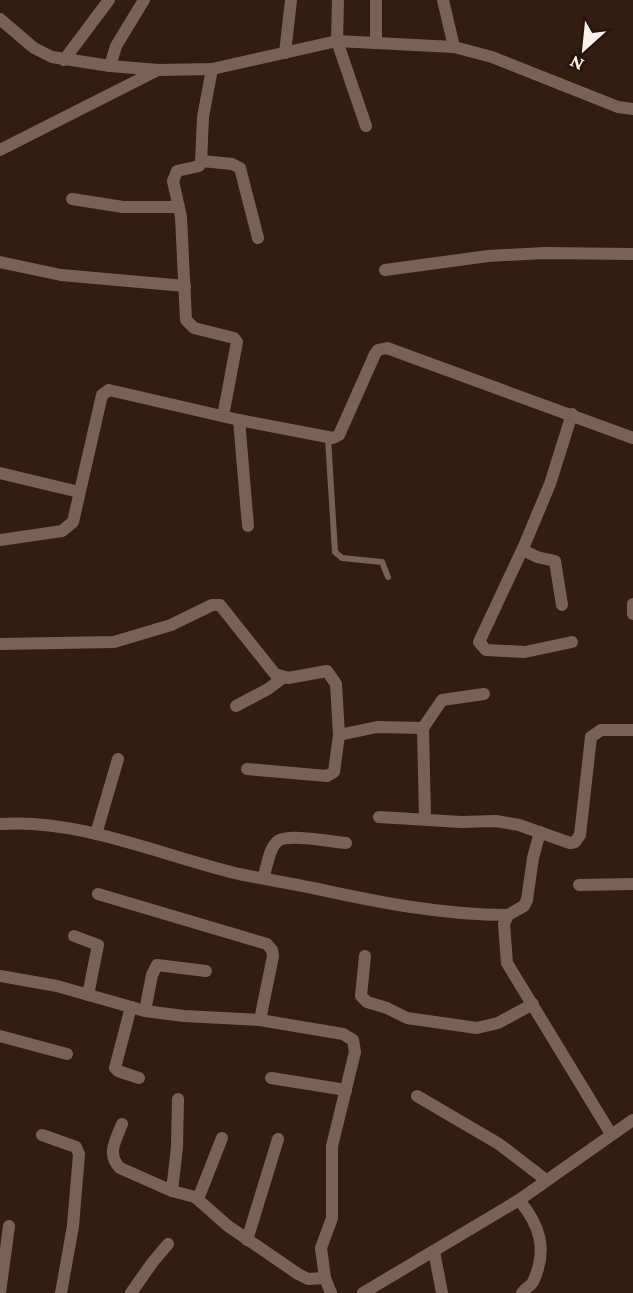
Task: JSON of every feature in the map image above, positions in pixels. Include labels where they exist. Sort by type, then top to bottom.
[{"type":"street","points":[[64,60],[110,0]]},
{"type":"street","points":[[110,66],[116,46],[144,0]]},
{"type":"street","points":[[285,53],[292,0]]},
{"type":"street","points":[[338,0],[337,41],[366,126]]},
{"type":"street","points":[[376,0],[376,43]]},
{"type":"street","points":[[443,0],[454,47]]},
{"type":"street","points":[[0,19],[34,48],[64,60],[159,70],[212,69],[337,41],[454,47],[492,57],[618,107],[633,109]]},
{"type":"street","points":[[212,69],[203,117],[202,161],[199,166],[175,173],[173,181],[179,206],[185,314],[189,325],[202,331],[234,338],[237,342],[223,416]]},
{"type":"street","points":[[0,150],[159,70]]},
{"type":"street","points":[[202,161],[232,164],[240,168],[258,237]]},
{"type":"street","points":[[72,199],[123,207],[179,206]]},
{"type":"street","points":[[385,270],[488,256],[544,253],[633,254]]},
{"type":"street","points":[[0,262],[61,275],[185,286]]},
{"type":"street","points":[[0,540],[66,529],[75,517],[102,395],[109,390],[328,438],[339,435],[375,354],[382,349],[398,350],[633,438]]},
{"type":"street","points":[[572,414],[550,484],[523,550],[480,637],[480,645],[490,651],[525,652],[572,642]]},
{"type":"street","points":[[239,420],[248,526]]},
{"type":"street","points":[[0,473],[79,492]]},
{"type":"street","points":[[523,550],[555,561],[562,605]]},
{"type":"street","points":[[0,644],[114,642],[172,625],[216,604],[225,610],[273,671],[284,677]]},
{"type":"street","points":[[633,604],[633,614]]},
{"type":"street","points":[[236,706],[268,690],[284,677],[321,670],[331,674],[336,684],[339,735],[337,768],[331,775],[247,769]]},
{"type":"street","points":[[425,819],[423,728],[442,700],[484,694]]},
{"type":"street","points":[[339,735],[377,727],[423,728]]},
{"type":"street","points":[[379,817],[496,821],[519,825],[569,843],[577,840],[580,835],[591,737],[601,730],[633,730]]},
{"type":"street","points":[[96,834],[118,759]]},
{"type":"street","points":[[0,824],[26,824],[96,834],[240,874],[390,904],[468,915],[508,915],[524,906],[540,832]]},
{"type":"street","points":[[263,878],[273,847],[280,839],[346,843]]},
{"type":"street","points":[[579,884],[633,884]]},
{"type":"street","points":[[99,894],[267,944],[273,956],[260,1020]]},
{"type":"street","points":[[508,915],[504,924],[508,963],[611,1134]]},
{"type":"street","points":[[74,936],[98,945],[88,995]]},
{"type":"street","points":[[365,956],[360,990],[363,999],[407,1018],[477,1028],[488,1027],[533,1004]]},
{"type":"street","points":[[145,1011],[152,975],[157,965],[205,971]]},
{"type":"street","points":[[0,976],[57,986],[145,1011],[260,1020],[349,1037],[355,1044],[330,1161],[332,1218],[321,1248],[325,1278],[331,1293]]},
{"type":"street","points":[[131,1007],[115,1068],[139,1078]]},
{"type":"street","points":[[0,1036],[67,1054]]},
{"type":"street","points":[[271,1078],[346,1090]]},
{"type":"street","points":[[417,1096],[499,1144],[546,1180]]},
{"type":"street","points":[[172,1191],[177,1147],[178,1099]]},
{"type":"street","points":[[122,1125],[112,1150],[114,1162],[120,1168],[172,1191],[198,1199],[247,1240],[303,1277],[325,1278]]},
{"type":"street","points":[[363,1293],[519,1200],[611,1134],[631,1125]]},
{"type":"street","points":[[42,1135],[76,1147],[79,1154],[73,1226],[61,1293]]},
{"type":"street","points":[[198,1199],[222,1138]]},
{"type":"street","points":[[247,1240],[278,1139]]},
{"type":"street","points":[[519,1200],[529,1212],[540,1234],[535,1276],[530,1286],[522,1293]]},
{"type":"street","points":[[0,1293],[9,1226]]},
{"type":"street","points":[[131,1293],[168,1244]]},
{"type":"street","points":[[434,1251],[442,1293]]},
{"type":"lane","points":[[328,438],[335,552],[342,558],[382,562],[388,577]]}]
